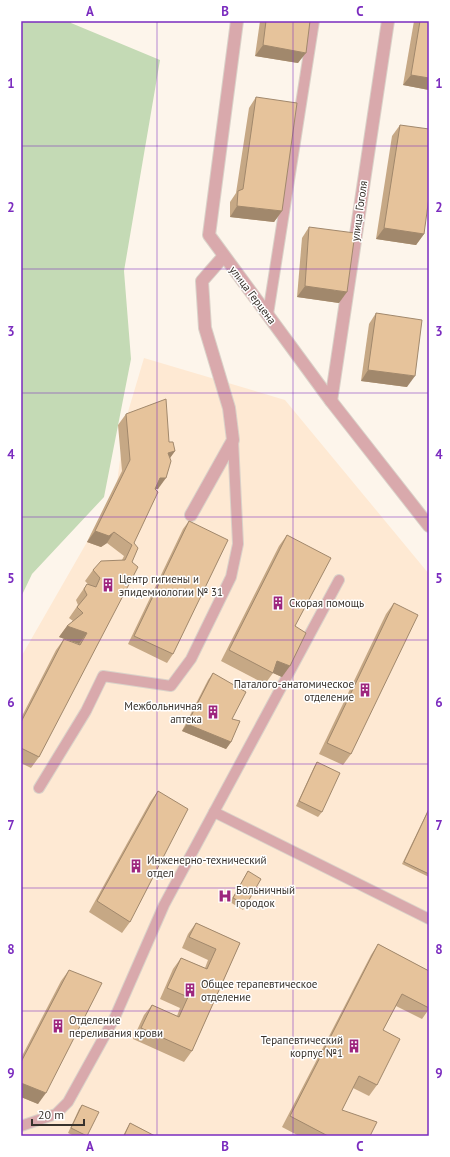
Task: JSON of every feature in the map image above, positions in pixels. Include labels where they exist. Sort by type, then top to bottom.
[{"type":"street","name":"улица Герцена","points":[[238,21],[209,235],[223,257],[268,314],[331,402],[429,526]]},
{"type":"street","name":"улица Гоголя","points":[[331,402],[388,21]]},
{"type":"street","points":[[192,515],[233,440],[229,408],[205,328],[202,282],[223,257]]},
{"type":"lane","points":[[268,314],[314,21]]},
{"type":"lane","points":[[39,788],[86,711],[103,676],[171,686],[191,659],[231,577],[238,544],[233,440]]},
{"type":"lane","points":[[21,1126],[56,1114],[68,1102],[115,1016],[164,905],[339,580]]},
{"type":"lane","points":[[214,812],[429,919]]},
{"type":"shaded area","name":"Больничный городок","points":[[144,358],[285,400],[429,574],[429,1136],[21,1136],[21,657],[87,542],[117,483],[125,422]]},
{"type":"green space","points":[[21,21],[71,21],[71,23],[160,60],[124,271],[131,359],[104,497],[32,574],[21,597]]},
{"type":"building","points":[[266,21],[310,21],[306,53],[263,45]]},
{"type":"building","points":[[420,21],[429,21],[429,78],[411,75]]},
{"type":"building","points":[[256,97],[297,103],[282,211],[237,206],[238,191],[243,189]]},
{"type":"building","points":[[400,125],[429,129],[429,197],[424,234],[384,228]]},
{"type":"building","points":[[309,227],[355,233],[347,292],[305,286]]},
{"type":"building","points":[[376,313],[422,320],[415,376],[368,370]]},
{"type":"building","name":"Центр гигиены и эпидемиологии № 31","points":[[166,399],[169,442],[173,442],[175,451],[168,453],[171,461],[166,478],[160,478],[155,489],[158,492],[134,543],[138,548],[132,562],[138,567],[39,757],[21,748],[21,722],[64,639],[80,645],[87,633],[67,626],[83,613],[77,607],[87,595],[84,589],[87,584],[96,587],[100,578],[93,570],[101,561],[125,560],[132,545],[114,532],[109,536],[95,531],[130,460],[126,414]]},
{"type":"building","points":[[189,521],[228,540],[173,654],[134,636]]},
{"type":"building","name":"Скорая помощь","points":[[287,535],[331,558],[295,626],[306,633],[290,666],[277,661],[273,673],[229,650]]},
{"type":"building","name":"Паталого-анатомическое отделение","points":[[394,603],[418,615],[351,754],[327,743]]},
{"type":"building","name":"Межбольничная аптека","points":[[213,673],[246,692],[232,719],[240,721],[231,742],[187,724]]},
{"type":"building","points":[[317,762],[340,773],[322,812],[299,801]]},
{"type":"building","name":"Инженерно-технический отдел","points":[[158,791],[188,809],[130,922],[97,901]]},
{"type":"building","points":[[429,809],[429,874],[404,862]]},
{"type":"building","points":[[248,871],[261,879],[246,905],[233,898]]},
{"type":"building","name":"Общее терапевтическое отделение","points":[[196,923],[240,943],[192,1051],[141,1028],[152,1005],[179,1017],[188,997],[167,988],[181,958],[207,969],[216,949],[189,937]]},
{"type":"building","name":"Терапевтический корпус №1","points":[[378,944],[429,971],[429,1008],[402,994],[383,1030],[400,1039],[377,1085],[359,1076],[342,1110],[377,1122],[370,1136],[328,1136],[290,1116]]},
{"type":"building","name":"Отделение переливания крови","points":[[69,970],[102,983],[46,1093],[21,1083],[21,1062]]},
{"type":"building","points":[[82,1105],[99,1112],[87,1136],[71,1128]]},
{"type":"building","points":[[130,1123],[155,1136],[124,1136]]},
{"type":"place","name":"Центр гигиены и эпидемиологии № 31","points":[[108,585]]},
{"type":"place","name":"Скорая помощь","points":[[278,603]]},
{"type":"place","name":"Паталого-анатомическое отделение","points":[[365,690]]},
{"type":"place","name":"Межбольничная аптека","points":[[213,712]]},
{"type":"place","name":"Инженерно-технический отдел","points":[[136,866]]},
{"type":"place","name":"Больничный городок","points":[[225,896]]},
{"type":"place","name":"Общее терапевтическое отделение","points":[[190,990]]},
{"type":"place","name":"Отделение переливания крови","points":[[58,1026]]},
{"type":"place","name":"Терапевтический корпус №1","points":[[354,1046]]}]
